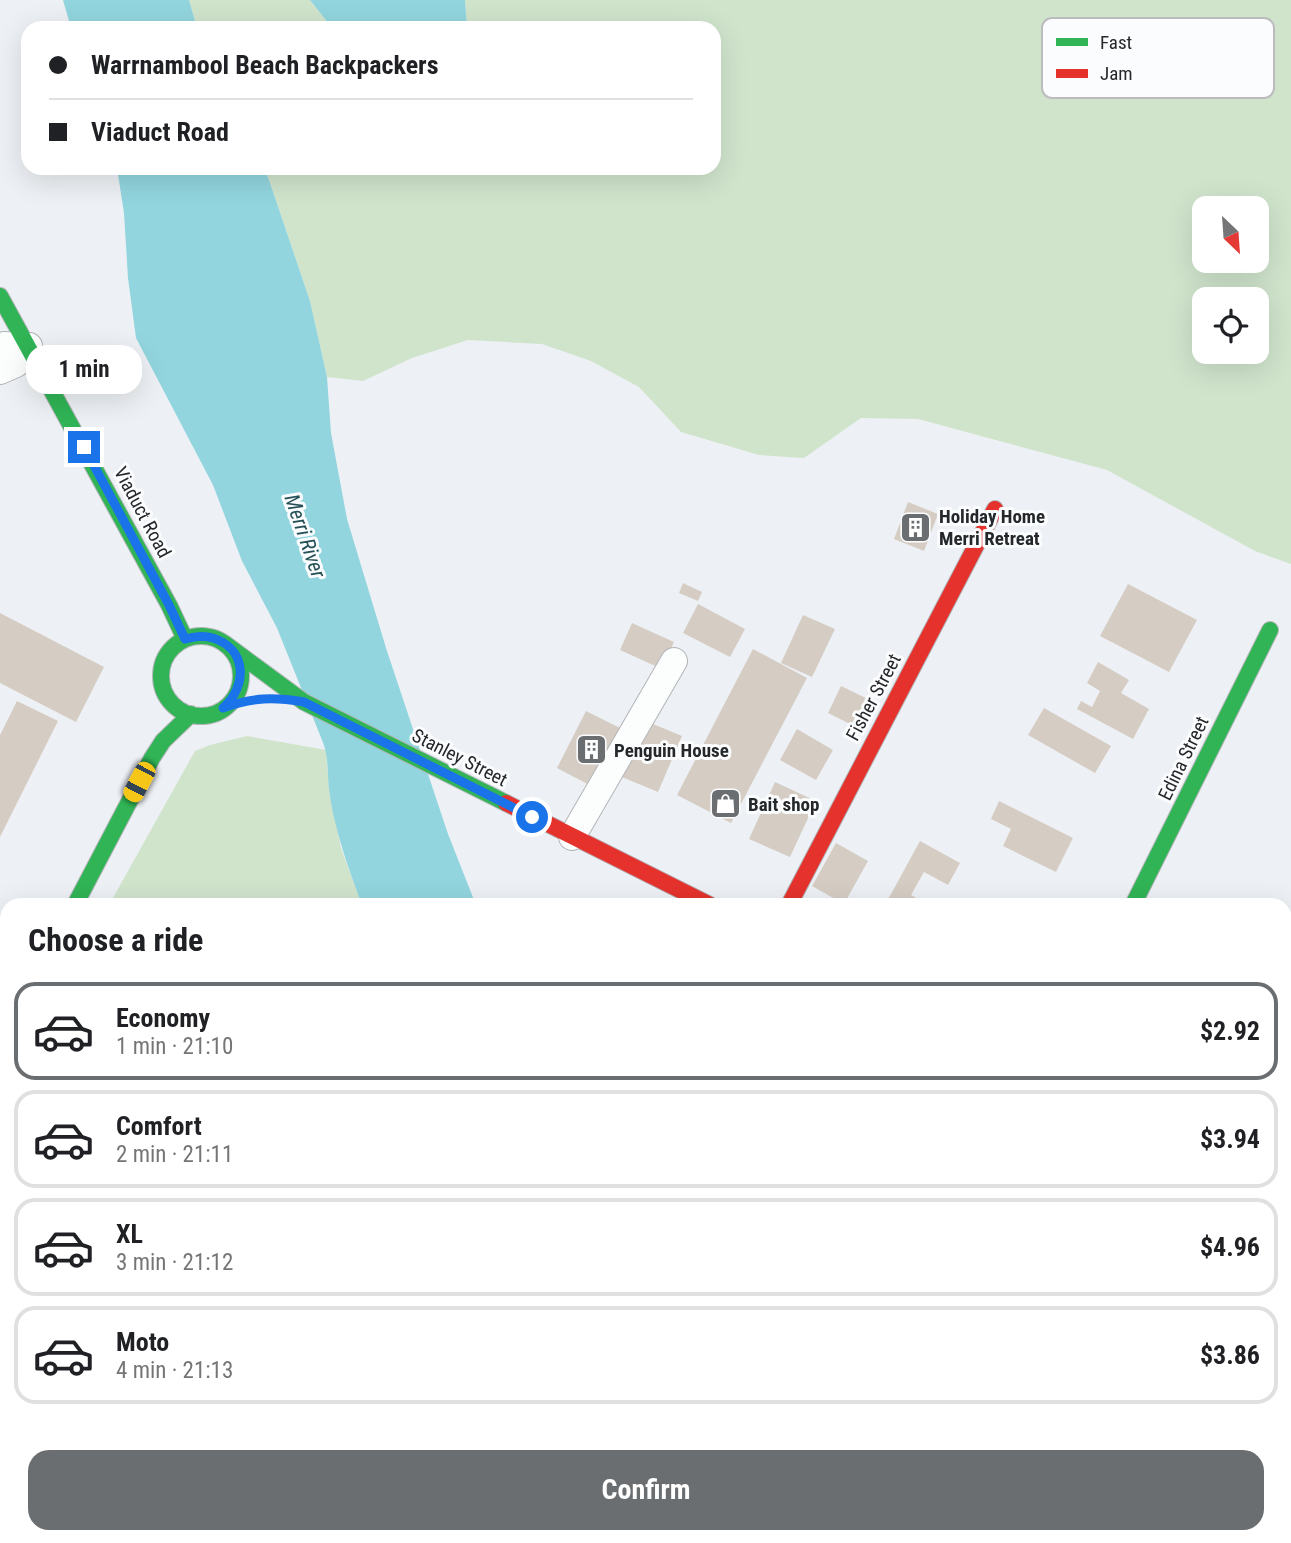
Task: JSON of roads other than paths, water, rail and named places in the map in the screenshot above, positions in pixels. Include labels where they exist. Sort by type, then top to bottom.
[{"type":"street","name":"Viaduct Road","points":[[0,296],[185,639]]},
{"type":"street","points":[[0,347],[29,346]]},
{"type":"street","points":[[0,371],[16,364],[29,346]]},
{"type":"street","name":"Fisher Street","points":[[793,898],[995,509]]},
{"type":"street","name":"Edina Street","points":[[1136,898],[1270,630]]},
{"type":"street","points":[[212,637],[224,643],[239,663],[239,688],[233,700],[214,713],[203,716],[191,714],[181,710],[167,696],[161,674],[163,663],[168,653],[185,639],[212,637]]},
{"type":"street","name":"Stanley Street","points":[[224,643],[304,702],[695,898]]},
{"type":"street","points":[[572,837],[674,661]]},
{"type":"street","points":[[163,741],[167,696]]},
{"type":"street","name":"Stanley Street","points":[[272,698],[304,702]]},
{"type":"street","points":[[223,708],[250,700]]},
{"type":"street","points":[[79,898],[152,758],[163,741],[191,714]]},
{"type":"water","points":[[63,0],[189,0],[195,21],[69,21]]},
{"type":"water","points":[[310,0],[465,0],[466,21],[326,21]]},
{"type":"water","name":"Merri River","points":[[118,175],[267,175],[310,301],[327,377],[331,433],[347,519],[386,648],[448,834],[473,898],[360,898],[334,819],[327,758],[322,740],[277,628],[242,561],[213,485],[136,338],[128,278],[124,213]]},
{"type":"place","name":"Holiday Home Merri Retreat","points":[[916,527]]},
{"type":"place","name":"Penguin House","points":[[591,750]]},
{"type":"place","name":"Bait shop","points":[[725,804]]}]
